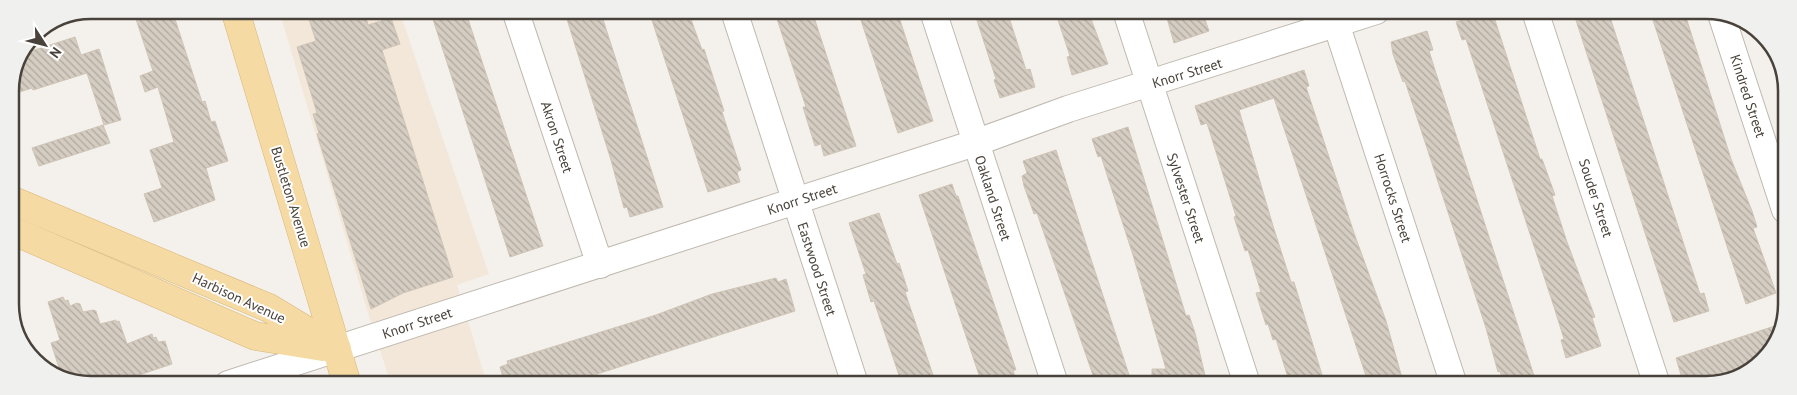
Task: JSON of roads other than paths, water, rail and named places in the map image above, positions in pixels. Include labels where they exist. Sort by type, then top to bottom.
[{"type":"main road","name":"Bustleton Avenue","points":[[238,19],[345,376]]},
{"type":"main road","name":"Harbison Avenue","points":[[19,203],[269,308],[337,349]]},
{"type":"main road","name":"Harbison Avenue","points":[[19,233],[255,336],[337,349]]},
{"type":"street","name":"Akron Street","points":[[517,19],[600,264]]},
{"type":"street","name":"Eastwood Street","points":[[737,19],[852,376]]},
{"type":"street","name":"Oakland Street","points":[[936,19],[1052,376]]},
{"type":"street","name":"Sylvester Street","points":[[1129,19],[1244,376]]},
{"type":"street","name":"Knorr Street","points":[[253,376],[975,143],[1068,109],[1150,84],[1331,19]]},
{"type":"street","name":"Horrocks Street","points":[[1334,19],[1451,376]]},
{"type":"street","name":"Souder Street","points":[[1538,19],[1654,376]]},
{"type":"street","name":"Kindred Street","points":[[1723,21],[1778,186]]}]
